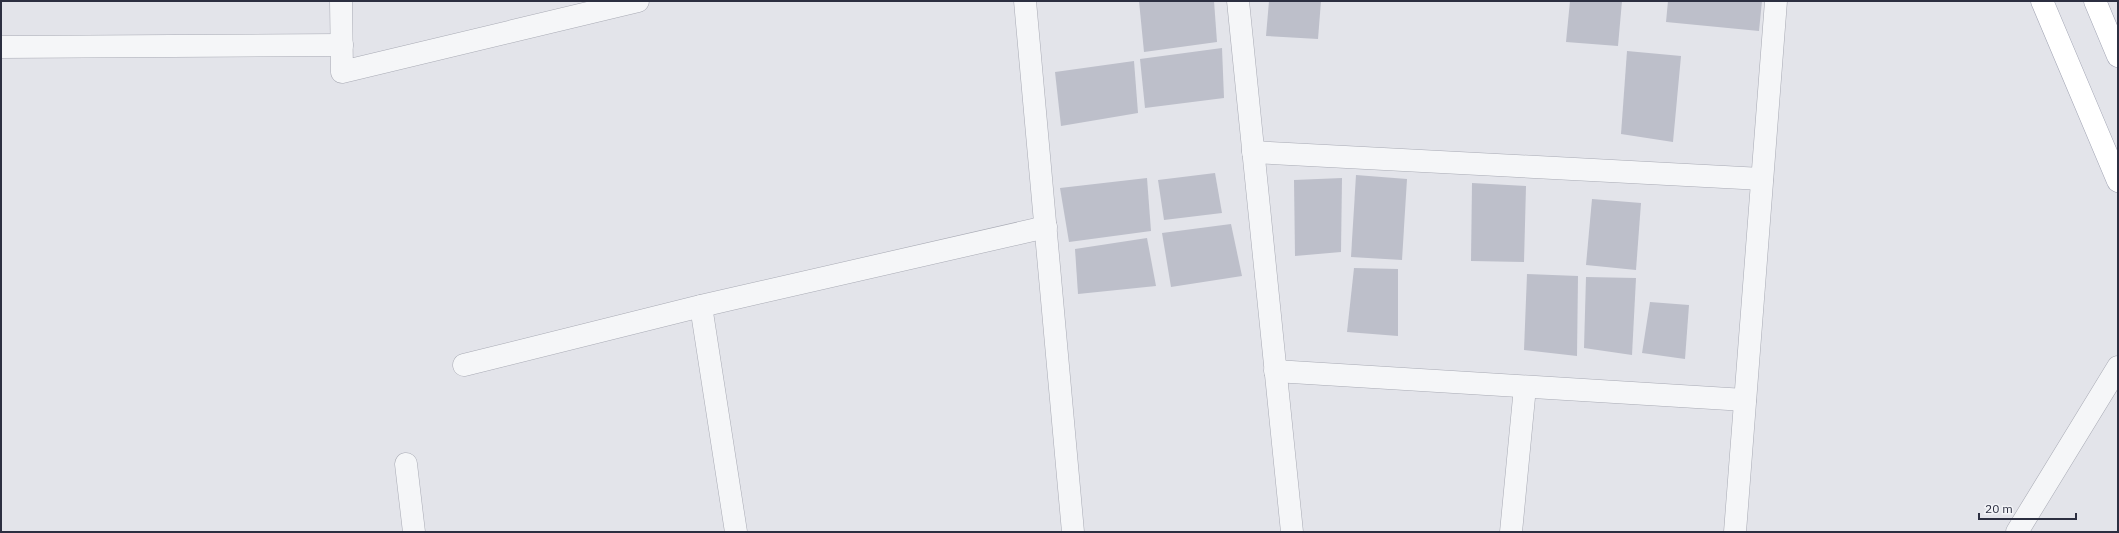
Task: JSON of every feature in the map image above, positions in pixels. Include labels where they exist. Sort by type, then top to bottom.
[{"type":"main road","points":[[2042,1],[2118,181]]},
{"type":"main road","points":[[2095,1],[2118,56]]},
{"type":"street","points":[[341,1],[342,72],[571,9],[638,1]]},
{"type":"street","points":[[1025,1],[1073,532]]},
{"type":"street","points":[[1238,1],[1292,532]]},
{"type":"street","points":[[1735,532],[1776,1]]},
{"type":"street","points":[[1,47],[342,46]]},
{"type":"street","points":[[1253,152],[1762,178]]},
{"type":"street","points":[[464,365],[701,306],[1046,227]]},
{"type":"street","points":[[701,306],[736,532]]},
{"type":"street","points":[[2017,532],[2118,367]]},
{"type":"street","points":[[1275,371],[1745,400]]},
{"type":"street","points":[[1511,532],[1525,387]]},
{"type":"street","points":[[406,464],[414,532]]},
{"type":"building","points":[[1139,1],[1214,1],[1217,42],[1144,52]]},
{"type":"building","points":[[1269,1],[1321,1],[1318,39],[1266,36]]},
{"type":"building","points":[[1570,1],[1622,1],[1618,46],[1566,42]]},
{"type":"building","points":[[1668,1],[1762,1],[1759,31],[1666,22]]},
{"type":"building","points":[[1222,48],[1224,98],[1145,108],[1140,59]]},
{"type":"building","points":[[1627,51],[1681,56],[1673,142],[1621,134]]},
{"type":"building","points":[[1134,61],[1138,113],[1061,126],[1055,72]]},
{"type":"building","points":[[1215,173],[1222,213],[1164,220],[1158,180]]},
{"type":"building","points":[[1356,175],[1407,179],[1402,260],[1351,257]]},
{"type":"building","points":[[1147,178],[1151,231],[1069,242],[1060,188]]},
{"type":"building","points":[[1342,178],[1341,252],[1295,256],[1294,180]]},
{"type":"building","points":[[1472,183],[1526,186],[1524,262],[1471,261]]},
{"type":"building","points":[[1592,199],[1641,203],[1636,270],[1586,265]]},
{"type":"building","points":[[1231,224],[1242,276],[1171,287],[1162,233]]},
{"type":"building","points":[[1147,238],[1156,286],[1078,294],[1075,249]]},
{"type":"building","points":[[1354,268],[1398,269],[1398,336],[1347,332]]},
{"type":"building","points":[[1527,274],[1578,276],[1577,356],[1524,350]]},
{"type":"building","points":[[1586,277],[1636,278],[1632,355],[1584,348]]},
{"type":"building","points":[[1650,302],[1689,305],[1685,359],[1642,353]]}]
